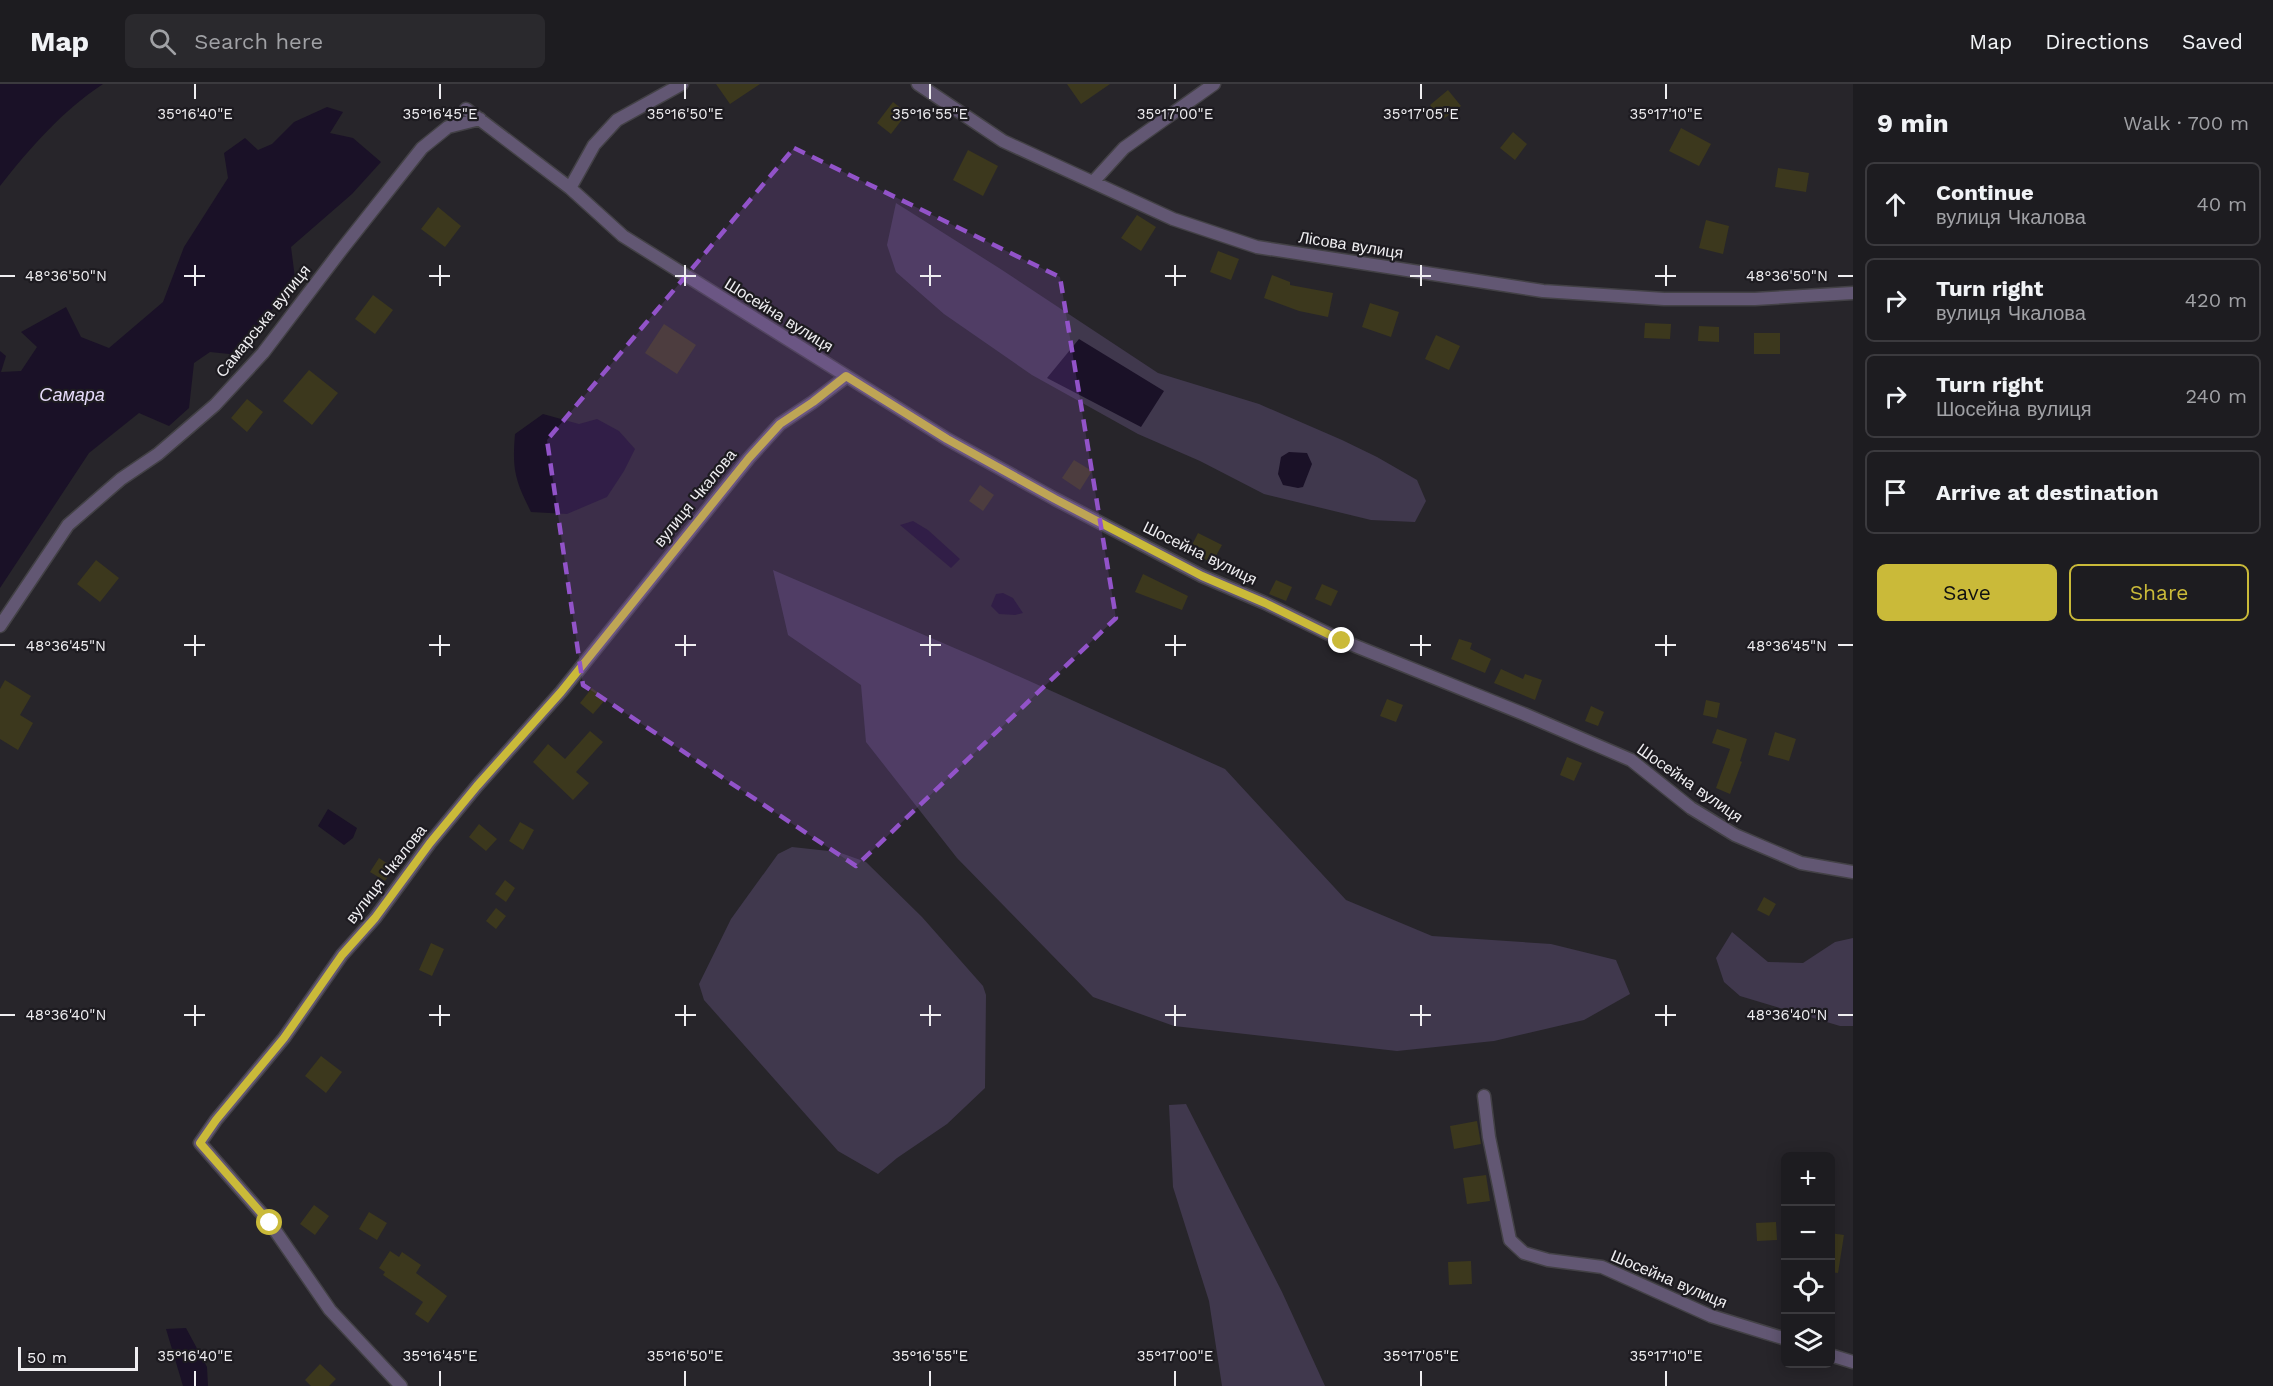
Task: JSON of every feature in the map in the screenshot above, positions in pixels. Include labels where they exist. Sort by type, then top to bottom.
[{"type":"street","points":[[570,188],[594,145],[617,120],[682,84]]},
{"type":"street","name":"Лісова вулиця","points":[[918,84],[1003,141],[1173,219],[1257,247],[1532,289],[1664,298],[1755,299],[1853,294]]},
{"type":"street","points":[[1093,182],[1124,148],[1214,84]]},
{"type":"street","name":"Шосейна вулиця","points":[[466,109],[570,188],[623,236],[947,439],[1055,499],[1202,576],[1265,603],[1342,641],[1631,760],[1691,808],[1735,835],[1801,863],[1853,872]]},
{"type":"street","name":"Самарська вулиця","points":[[0,626],[68,525],[121,479],[158,454],[215,405],[263,353],[422,148],[448,127],[480,119]]},
{"type":"street","name":"вулиця Чкалова","points":[[401,1386],[330,1310],[270,1223],[200,1143],[216,1120],[284,1038],[342,955],[375,918],[430,843],[477,786],[561,692],[749,458],[780,424],[846,376]]},
{"type":"street","name":"Шосейна вулиця","points":[[1484,1096],[1489,1137],[1510,1240],[1524,1253],[1548,1260],[1602,1267],[1712,1316],[1781,1338]]},
{"type":"street","points":[[1835,1357],[1853,1362]]},
{"type":"highlighted area","points":[[794,148],[1060,277],[1116,618],[856,866],[583,685],[547,440]]},
{"type":"shaded area","points":[[896,203],[1158,373],[1259,404],[1342,440],[1417,480],[1426,501],[1415,522],[1371,520],[1264,494],[1200,461],[1138,434],[1032,375],[944,314],[896,272],[887,245]]},
{"type":"shaded area","points":[[773,570],[987,662],[1225,769],[1346,900],[1432,936],[1551,944],[1616,960],[1630,994],[1584,1020],[1494,1041],[1397,1051],[1174,1026],[1093,997],[957,858],[866,742],[861,685],[788,635]]},
{"type":"shaded area","points":[[792,847],[838,852],[866,862],[922,917],[983,986],[986,995],[985,1088],[947,1124],[897,1158],[878,1174],[838,1151],[704,1000],[699,984],[731,919],[778,854]]},
{"type":"shaded area","points":[[1732,932],[1768,962],[1803,963],[1835,942],[1853,938],[1853,1026],[1840,1026],[1740,996],[1724,982],[1716,958]]},
{"type":"shaded area","points":[[1186,1104],[1282,1292],[1325,1386],[1222,1386],[1209,1301],[1173,1187],[1169,1105]]},
{"type":"water","points":[[0,84],[103,84],[47,131],[0,186]]},
{"type":"water","name":"Самара","points":[[327,107],[343,112],[330,133],[353,138],[381,162],[352,194],[291,247],[295,278],[239,355],[210,352],[194,363],[189,408],[169,426],[139,413],[89,453],[0,588],[0,351],[6,356],[1,372],[21,371],[37,347],[21,332],[66,307],[81,337],[109,348],[163,302],[184,247],[228,178],[224,153],[245,138],[258,150],[272,144],[294,122]]},
{"type":"water","points":[[1079,339],[1164,391],[1141,427],[1047,378]]},
{"type":"water","points":[[543,414],[579,424],[597,419],[619,431],[635,449],[607,497],[567,514],[531,512],[516,474],[515,434]]},
{"type":"water","points":[[1289,452],[1307,453],[1312,464],[1303,487],[1283,485],[1278,474],[1281,457]]},
{"type":"water","points":[[913,521],[928,530],[960,559],[951,568],[900,525]]},
{"type":"water","points":[[1003,593],[1013,598],[1023,613],[999,614],[991,606],[996,594]]},
{"type":"water","points":[[328,809],[357,828],[353,838],[344,845],[318,826]]},
{"type":"water","points":[[186,1328],[207,1367],[208,1386],[183,1386],[166,1329]]},
{"type":"building","points":[[716,84],[760,84],[730,104]]},
{"type":"building","points":[[1067,84],[1110,84],[1081,104]]},
{"type":"building","points":[[1448,90],[1461,106],[1442,120],[1430,105]]},
{"type":"building","points":[[893,102],[907,113],[891,134],[877,123]]},
{"type":"building","points":[[1681,128],[1711,144],[1699,166],[1669,151]]},
{"type":"building","points":[[1513,132],[1527,144],[1515,160],[1500,148]]},
{"type":"building","points":[[968,150],[998,166],[983,196],[953,180]]},
{"type":"building","points":[[1778,168],[1809,173],[1806,192],[1775,187]]},
{"type":"building","points":[[438,207],[461,226],[445,247],[421,229]]},
{"type":"building","points":[[1137,215],[1156,227],[1141,251],[1121,238]]},
{"type":"building","points":[[1706,220],[1729,226],[1723,254],[1699,248]]},
{"type":"building","points":[[1218,251],[1239,259],[1231,280],[1210,272]]},
{"type":"building","points":[[1272,275],[1290,282],[1290,285],[1333,293],[1328,317],[1299,311],[1264,298]]},
{"type":"building","points":[[373,295],[393,310],[375,334],[355,319]]},
{"type":"building","points":[[1370,303],[1399,312],[1391,337],[1362,327]]},
{"type":"building","points":[[1645,323],[1671,324],[1670,339],[1644,338]]},
{"type":"building","points":[[664,324],[696,345],[677,374],[645,353]]},
{"type":"building","points":[[1699,326],[1719,327],[1719,342],[1698,341]]},
{"type":"building","points":[[1754,333],[1780,333],[1780,354],[1754,354]]},
{"type":"building","points":[[1436,335],[1460,346],[1449,370],[1425,359]]},
{"type":"building","points":[[309,370],[338,393],[312,425],[283,401]]},
{"type":"building","points":[[247,399],[263,412],[247,432],[231,418]]},
{"type":"building","points":[[1074,460],[1092,471],[1080,490],[1062,478]]},
{"type":"building","points":[[980,485],[994,495],[983,511],[969,501]]},
{"type":"building","points":[[1198,533],[1222,545],[1212,563],[1189,551]]},
{"type":"building","points":[[96,560],[119,578],[100,602],[77,584]]},
{"type":"building","points":[[1143,574],[1188,596],[1182,610],[1135,592]]},
{"type":"building","points":[[1276,580],[1292,587],[1286,601],[1269,594]]},
{"type":"building","points":[[1322,584],[1338,591],[1331,606],[1315,599]]},
{"type":"building","points":[[1459,639],[1472,643],[1470,649],[1491,659],[1485,673],[1451,659]]},
{"type":"building","points":[[1501,669],[1523,679],[1525,674],[1542,680],[1535,700],[1494,683]]},
{"type":"building","points":[[5,680],[31,696],[20,715],[33,723],[18,750],[0,739],[0,689]]},
{"type":"building","points":[[592,688],[606,699],[593,714],[580,703]]},
{"type":"building","points":[[1387,699],[1403,705],[1396,722],[1380,716]]},
{"type":"building","points":[[1706,700],[1720,703],[1717,718],[1703,715]]},
{"type":"building","points":[[1591,706],[1604,712],[1598,726],[1585,721]]},
{"type":"building","points":[[1717,729],[1747,739],[1740,761],[1742,762],[1730,794],[1716,788],[1730,749],[1712,743]]},
{"type":"building","points":[[590,731],[603,742],[576,772],[589,783],[573,800],[533,762],[548,744],[565,759]]},
{"type":"building","points":[[1775,732],[1796,739],[1789,761],[1768,755]]},
{"type":"building","points":[[1567,757],[1582,763],[1574,781],[1560,775]]},
{"type":"building","points":[[520,822],[534,830],[523,850],[509,841]]},
{"type":"building","points":[[479,824],[497,839],[486,851],[469,837]]},
{"type":"building","points":[[379,858],[394,868],[385,881],[370,872]]},
{"type":"building","points":[[505,880],[515,888],[506,902],[495,894]]},
{"type":"building","points":[[1764,897],[1776,904],[1769,916],[1757,910]]},
{"type":"building","points":[[496,908],[506,916],[496,929],[486,921]]},
{"type":"building","points":[[431,943],[444,949],[432,976],[419,970]]},
{"type":"building","points":[[321,1056],[342,1072],[326,1093],[305,1076]]},
{"type":"building","points":[[1477,1121],[1481,1144],[1454,1149],[1450,1126]]},
{"type":"building","points":[[1486,1175],[1490,1201],[1467,1204],[1463,1178]]},
{"type":"building","points":[[314,1205],[329,1216],[315,1235],[300,1224]]},
{"type":"building","points":[[369,1212],[387,1223],[377,1240],[359,1229]]},
{"type":"building","points":[[1776,1222],[1777,1240],[1757,1241],[1756,1223]]},
{"type":"building","points":[[1835,1234],[1844,1235],[1838,1273],[1835,1273]]},
{"type":"building","points":[[390,1251],[399,1257],[402,1252],[421,1265],[416,1273],[447,1296],[428,1323],[415,1314],[423,1302],[383,1275],[385,1272],[379,1268]]},
{"type":"building","points":[[1471,1261],[1472,1284],[1449,1285],[1448,1262]]},
{"type":"building","points":[[320,1364],[336,1379],[329,1386],[311,1386],[305,1380]]},
{"type":"route","points":[[270,1223],[200,1143],[216,1120],[284,1038],[342,955],[375,918],[430,843],[477,786],[561,692],[749,458],[780,424],[846,376],[947,439],[1055,499],[1202,576],[1265,603],[1342,641]]}]
